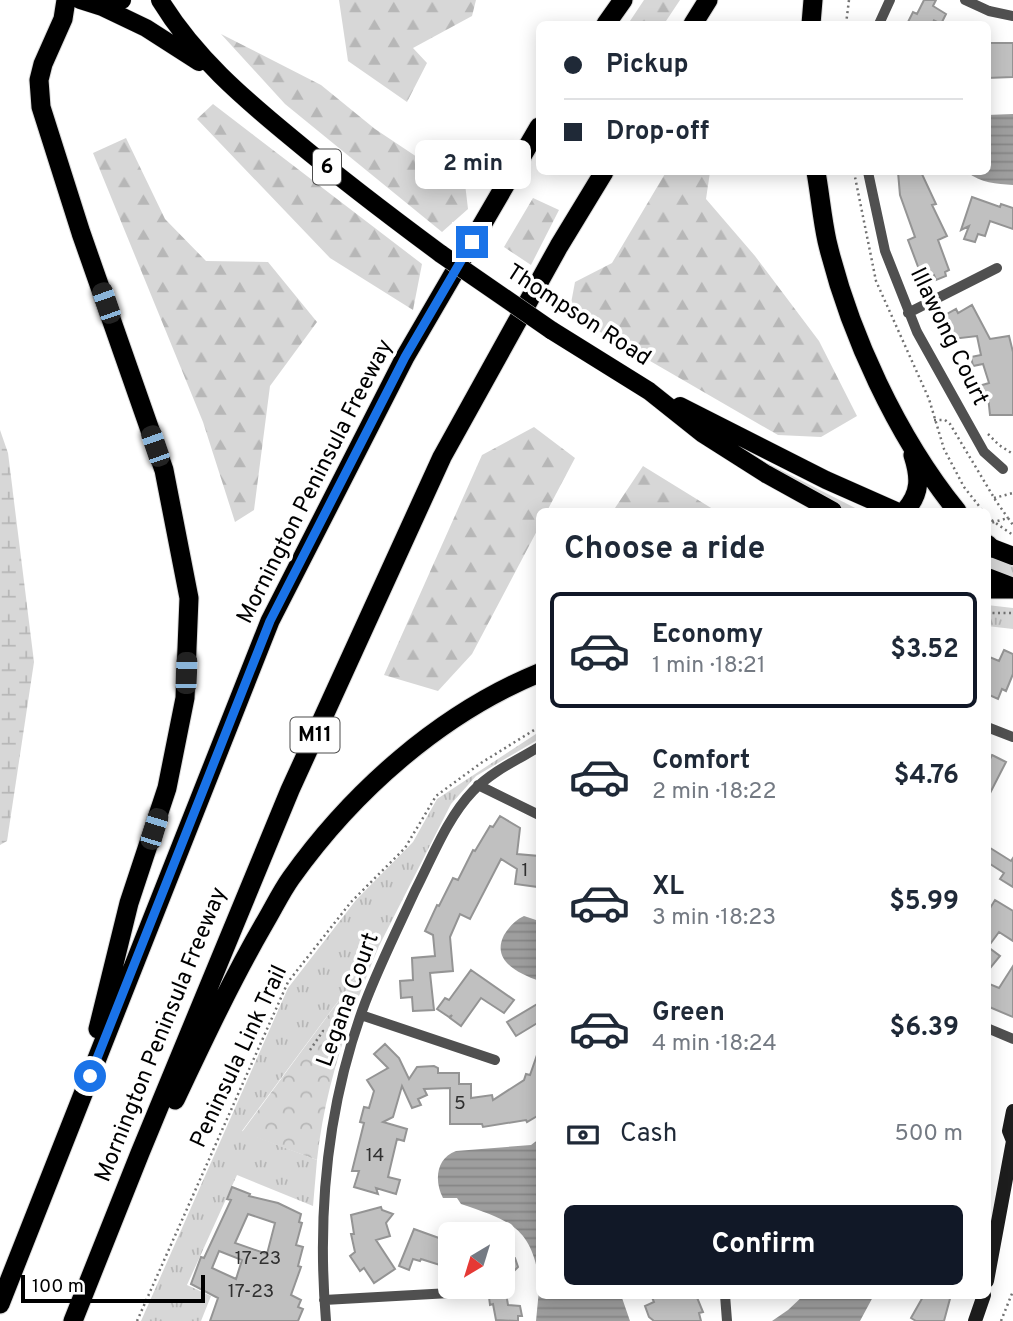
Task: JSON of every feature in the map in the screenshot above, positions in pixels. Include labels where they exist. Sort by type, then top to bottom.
[{"type":"highway","points":[[66,0],[63,19],[43,64],[39,80],[41,107],[81,233],[164,470],[189,598],[185,698],[167,788],[129,903],[80,1102]]},
{"type":"highway","points":[[608,21],[622,0]]},
{"type":"highway","points":[[694,21],[708,0]]},
{"type":"highway","points":[[811,21],[813,0]]},
{"type":"highway","name":"Mornington Peninsula Freeway","points":[[0,1304],[270,621],[405,357],[536,132]]},
{"type":"highway","name":"Mornington Peninsula Freeway","points":[[74,1321],[140,1153],[290,790],[442,457],[559,246],[602,175]]},
{"type":"highway","points":[[816,175],[827,240],[856,337],[907,437],[955,508]]},
{"type":"highway","points":[[907,437],[919,485],[908,508]]},
{"type":"highway","points":[[991,589],[1013,588]]},
{"type":"highway","points":[[140,1153],[173,1102],[241,964],[290,879],[333,826],[374,782],[449,721],[536,674]]},
{"type":"main road","name":"6","points":[[80,0],[102,7]]},
{"type":"main road","points":[[102,7],[122,0]]},
{"type":"main road","name":"Thompson Road","points":[[160,0],[184,35],[217,73],[321,163],[441,254],[551,330],[649,391],[816,475],[889,508]]},
{"type":"main road","name":"Thompson Road","points":[[102,7],[146,28],[217,73]]},
{"type":"main road","name":"Thompson Road","points":[[649,391],[703,433],[766,474],[828,508]]},
{"type":"main road","points":[[991,547],[1013,556]]},
{"type":"main road","points":[[991,578],[1013,588]]},
{"type":"main road","points":[[991,1259],[1013,1141],[1009,1131],[1013,1111]]},
{"type":"main road","points":[[975,1321],[983,1299]]},
{"type":"street","points":[[880,21],[890,0]]},
{"type":"street","points":[[965,0],[989,11],[1013,16]]},
{"type":"street","name":"Illawong Court","points":[[869,175],[885,251],[908,313],[932,362],[984,452],[1003,469]]},
{"type":"street","points":[[908,313],[997,268]]},
{"type":"street","points":[[991,729],[1013,737]]},
{"type":"street","name":"Legana Court","points":[[326,1321],[323,1215],[327,1164],[340,1088],[361,1015],[383,958],[434,852],[461,805],[478,785],[536,749]]},
{"type":"street","points":[[478,785],[536,814]]},
{"type":"street","points":[[361,1015],[495,1060]]},
{"type":"street","points":[[991,1030],[1013,1039]]},
{"type":"street","points":[[324,1300],[438,1294]]},
{"type":"street","points":[[724,1299],[727,1321]]},
{"type":"path","points":[[846,21],[849,0]]},
{"type":"path","points":[[854,175],[876,281],[929,399],[944,449],[964,487],[981,508]]},
{"type":"path","points":[[934,419],[945,420],[950,424],[1013,525]]},
{"type":"path","points":[[994,498],[1013,493]]},
{"type":"path","points":[[991,523],[1008,518]]},
{"type":"path","points":[[991,520],[1013,535]]},
{"type":"path","points":[[991,612],[1013,613]]},
{"type":"path","name":"Peninsula Link Trail","points":[[137,1321],[288,982],[351,902],[405,848],[436,796],[481,763],[536,729]]},
{"type":"path","points":[[310,1050],[322,1032],[332,1032],[338,1038],[329,1063]]},
{"type":"path","points":[[1001,1321],[1013,1291]]},
{"type":"green space","points":[[339,0],[476,0],[472,16],[413,48],[427,63],[407,102],[348,61]]},
{"type":"green space","points":[[644,0],[680,0],[666,21],[630,21]]},
{"type":"green space","points":[[221,34],[321,85],[375,129],[441,173],[464,175],[468,209],[442,232],[285,104]]},
{"type":"green space","points":[[213,104],[422,264],[413,310],[330,258],[197,119]]},
{"type":"green space","points":[[126,138],[165,219],[206,261],[268,262],[317,322],[270,386],[254,510],[235,522],[203,422],[93,153]]},
{"type":"green space","points":[[664,175],[710,175],[706,199],[755,256],[819,341],[857,416],[821,437],[778,435],[569,314],[575,282],[612,263]]},
{"type":"green space","points":[[533,198],[559,210],[531,265],[504,247]]},
{"type":"green space","points":[[695,423],[715,429],[765,462],[855,508],[839,508]]},
{"type":"green space","points":[[534,427],[575,458],[549,508],[536,508],[536,533],[472,654],[438,691],[384,675],[482,455]]},
{"type":"green space","points":[[0,430],[8,453],[34,662],[7,841],[0,845]]},
{"type":"green space","points":[[643,466],[711,508],[615,508]]},
{"type":"green space","points":[[991,554],[1013,562],[1013,578],[991,570]]},
{"type":"green space","points":[[991,605],[1013,608],[1013,629],[991,626]]},
{"type":"green space","points":[[536,734],[536,741],[476,776],[451,804],[379,946],[242,1131],[317,1160],[313,1206],[237,1175],[187,1285],[211,1296],[201,1321],[141,1321],[288,988],[356,900],[413,842],[437,799]]},
{"type":"green space","points":[[379,946],[358,998],[332,1078],[317,1160],[242,1132]]},
{"type":"shaded area","points":[[1013,114],[1013,185],[983,181],[971,175],[991,175],[991,115]]},
{"type":"shaded area","points":[[524,916],[536,920],[536,980],[515,970],[501,952],[504,935]]},
{"type":"shaded area","points":[[536,1141],[536,1264],[529,1246],[515,1228],[515,1222],[507,1222],[461,1204],[457,1198],[443,1198],[438,1184],[439,1171],[444,1159],[456,1151],[531,1145]]},
{"type":"shaded area","points":[[538,1299],[622,1299],[630,1321],[536,1321]]},
{"type":"shaded area","points":[[800,1299],[872,1299],[860,1321],[772,1321]]},
{"type":"building","points":[[924,0],[936,0],[933,6],[946,14],[942,21],[908,21],[913,12],[917,14]]},
{"type":"building","points":[[991,43],[1013,43],[1013,77],[991,78]]},
{"type":"building","points":[[898,175],[922,175],[936,204],[932,205],[947,236],[938,240],[949,270],[945,272],[946,276],[936,280],[934,275],[923,280],[908,240],[915,237],[900,195]]},
{"type":"building","points":[[972,197],[1000,207],[1001,204],[1013,208],[1013,229],[990,221],[985,236],[978,234],[975,242],[964,239],[969,226],[961,230]]},
{"type":"building","points":[[972,305],[990,339],[1009,336],[1013,352],[1013,415],[990,415],[988,396],[982,397],[979,386],[989,383],[983,364],[973,366],[971,357],[981,355],[977,336],[952,339],[938,319],[956,309],[958,313]]},
{"type":"building","points":[[1004,650],[1013,654],[1013,674],[1006,691],[1002,689],[998,699],[991,696],[991,658],[999,661]]},
{"type":"building","points":[[992,755],[1006,762],[991,791]]},
{"type":"building","points":[[500,816],[520,828],[517,854],[536,856],[536,887],[515,884],[517,869],[501,859],[470,919],[460,914],[450,937],[453,971],[430,973],[434,1010],[413,1011],[412,997],[401,998],[400,981],[413,980],[412,958],[435,956],[433,935],[425,931],[453,878],[458,880],[473,850],[475,851],[490,826],[493,827]]},
{"type":"building","points":[[991,848],[1011,861],[1013,858],[1013,887],[1000,879],[1004,873],[991,865]]},
{"type":"building","points":[[995,900],[1013,911],[1013,941],[999,932],[991,943],[991,906]]},
{"type":"building","points":[[991,949],[1000,956],[991,967]]},
{"type":"building","points":[[1013,966],[1013,1017],[991,1008],[991,985],[999,988]]},
{"type":"building","points":[[471,970],[514,1000],[504,1013],[481,998],[461,1026],[450,1018],[452,1015],[449,1017],[437,1009],[445,998],[449,1000]]},
{"type":"building","points":[[536,1005],[536,1024],[516,1036],[507,1022]]},
{"type":"building","points":[[385,1044],[399,1058],[409,1079],[417,1067],[434,1066],[438,1068],[438,1073],[459,1073],[459,1084],[471,1084],[471,1098],[492,1095],[493,1100],[524,1080],[526,1074],[530,1075],[536,1058],[536,1117],[527,1122],[526,1120],[483,1127],[482,1124],[450,1124],[450,1088],[424,1089],[427,1095],[418,1099],[421,1105],[412,1108],[402,1086],[393,1117],[383,1122],[407,1129],[404,1141],[397,1139],[388,1177],[400,1180],[396,1194],[376,1188],[378,1194],[354,1187],[359,1171],[352,1171],[364,1123],[360,1122],[364,1107],[369,1108],[374,1091],[367,1080],[388,1068],[374,1054]]},
{"type":"building","points":[[232,1187],[250,1194],[249,1196],[278,1203],[301,1214],[299,1222],[302,1223],[296,1245],[303,1247],[298,1266],[301,1267],[291,1295],[301,1300],[298,1307],[303,1309],[298,1321],[210,1321],[218,1298],[191,1284],[201,1257],[204,1258],[231,1200],[227,1199]],"holes":[[[248,1214],[275,1223],[267,1254],[235,1243]],[[219,1251],[242,1260],[236,1279],[212,1268]]]},
{"type":"building","points":[[381,1207],[393,1214],[386,1223],[390,1236],[376,1240],[395,1269],[374,1283],[364,1268],[360,1271],[350,1256],[355,1252],[351,1215]]},
{"type":"building","points":[[414,1229],[438,1238],[438,1264],[413,1259],[409,1270],[399,1266]]},
{"type":"building","points":[[489,1299],[507,1299],[508,1305],[520,1306],[522,1316],[518,1316],[518,1321],[496,1320],[493,1304],[490,1305]]},
{"type":"building","points":[[653,1299],[698,1299],[703,1312],[699,1313],[701,1321],[654,1321],[649,1317],[645,1306],[654,1302]]},
{"type":"building","points":[[922,1299],[950,1299],[944,1321],[916,1321],[911,1318]]},
{"type":"route","points":[[90,1076],[270,621],[405,357],[472,242]]}]
